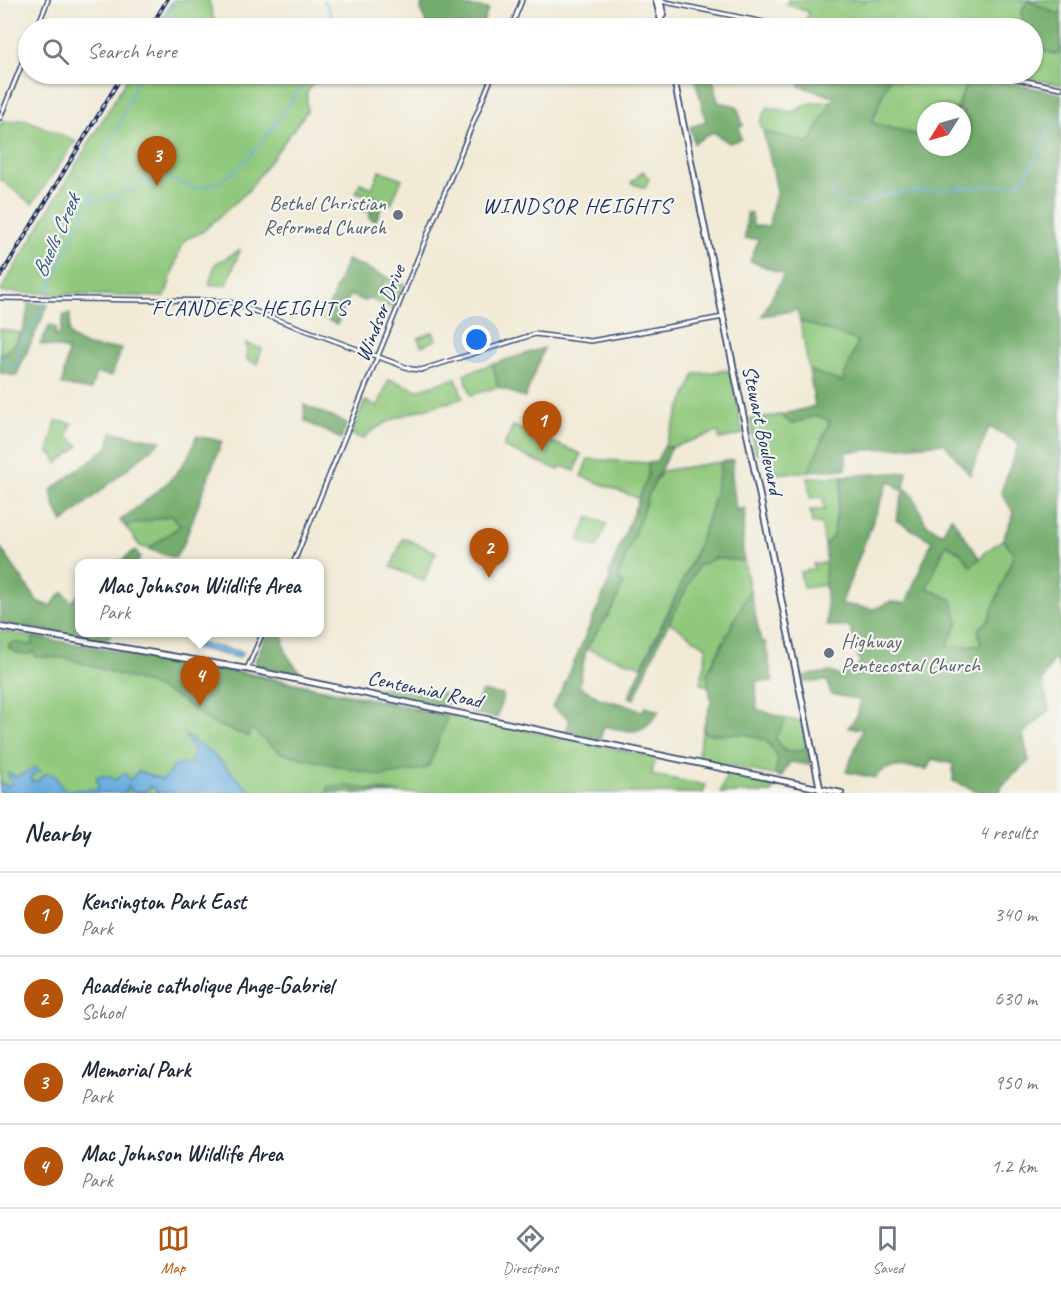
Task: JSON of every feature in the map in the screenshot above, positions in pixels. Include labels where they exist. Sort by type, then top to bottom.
[{"type":"main road","points":[[658,0],[660,18]]},
{"type":"main road","name":"Stewart Boulevard","points":[[675,84],[821,791]]},
{"type":"main road","name":"Centennial Road","points":[[0,627],[247,669],[821,791],[842,793]]},
{"type":"street","points":[[40,18],[48,0]]},
{"type":"street","points":[[515,18],[522,0]]},
{"type":"street","points":[[658,0],[675,1],[749,18]]},
{"type":"street","points":[[0,118],[18,74]]},
{"type":"street","name":"Windsor Drive","points":[[295,559],[489,84]]},
{"type":"street","points":[[1041,84],[1061,88]]},
{"type":"street","points":[[0,298],[227,301],[411,369],[421,370],[535,334],[591,341],[723,317]]},
{"type":"street","points":[[247,669],[261,637]]},
{"type":"green space","points":[[173,0],[209,0],[214,18],[163,18]]},
{"type":"green space","points":[[422,0],[488,9],[485,18],[424,18],[421,11]]},
{"type":"green space","points":[[788,0],[1061,0],[1061,85],[1043,81],[1043,18],[807,18],[809,12],[787,5]]},
{"type":"green space","points":[[1028,0],[1058,14],[1061,11],[1060,52],[1055,54],[1043,51],[1043,18],[1022,18],[1021,13]]},
{"type":"green space","points":[[124,84],[313,84],[307,92],[307,111],[247,192],[202,232],[186,239],[179,252],[165,297],[0,292]]},
{"type":"green space","points":[[696,84],[714,84],[718,102],[737,106],[743,126],[739,127],[741,139],[729,143],[713,132],[694,143],[690,127],[706,122]]},
{"type":"green space","points":[[800,84],[887,84],[872,123],[917,135],[917,156],[971,156],[971,102],[959,102],[966,84],[1016,84],[1061,94],[1061,670],[1054,658],[1042,681],[1050,710],[1023,734],[1029,761],[1002,786],[999,793],[982,793],[953,781],[953,764],[932,759],[927,769],[891,767],[879,773],[875,778],[846,772],[863,729],[848,728],[857,716],[861,700],[830,694],[828,681],[803,682],[802,676],[830,672],[841,676],[853,671],[860,663],[850,627],[827,626],[825,545],[833,536],[843,476],[907,472],[904,487],[913,495],[925,522],[942,534],[951,517],[980,559],[970,566],[961,553],[946,544],[927,588],[952,600],[958,622],[947,645],[960,647],[981,644],[978,630],[988,621],[1014,554],[1003,539],[1014,513],[1001,492],[1019,443],[989,427],[970,475],[944,443],[846,452],[846,469],[809,471],[830,421],[816,415],[792,424],[781,415],[815,406],[809,370],[842,382],[858,341],[800,321],[797,310],[762,316],[784,274],[750,261],[759,239],[745,239],[747,213],[751,213],[753,226],[769,226],[775,198],[774,174],[763,131],[809,144],[834,97],[799,86]],"holes":[[[889,480],[903,492],[896,520],[932,541],[906,603],[890,602],[874,609],[841,604]]]},
{"type":"green space","points":[[887,84],[966,84],[959,102],[917,102],[917,135],[872,123]]},
{"type":"green space","points":[[832,101],[809,144],[763,131],[760,122],[768,107],[792,112],[811,103]]},
{"type":"green space","points":[[24,119],[76,141],[32,204],[0,179],[0,125],[3,120],[9,122]]},
{"type":"green space","points":[[380,170],[402,179],[391,204],[356,192],[360,183],[372,188]]},
{"type":"green space","points":[[643,171],[649,179],[645,188],[631,183]]},
{"type":"green space","points":[[369,195],[384,201],[376,221],[369,218],[371,213],[363,210]]},
{"type":"green space","points":[[240,250],[227,285],[209,285],[215,264]]},
{"type":"green space","points":[[347,260],[387,277],[372,300],[368,298],[365,301],[350,295],[337,324],[324,319]]},
{"type":"green space","points":[[387,277],[404,284],[395,309],[372,300]]},
{"type":"green space","points":[[28,303],[48,305],[16,376],[0,373],[0,356],[13,346],[21,334]]},
{"type":"green space","points":[[70,314],[69,334],[81,343],[94,347],[122,348],[112,376],[96,373],[91,390],[62,385],[68,350],[40,344],[50,325],[56,328],[55,335],[60,333],[64,315]]},
{"type":"green space","points":[[800,321],[859,341],[842,383],[809,370]]},
{"type":"green space","points":[[0,329],[21,333],[11,348],[0,355]]},
{"type":"green space","points":[[433,332],[436,340],[421,346],[418,338]]},
{"type":"green space","points":[[246,343],[262,349],[257,364],[247,360]]},
{"type":"green space","points":[[544,348],[525,398],[498,387],[493,364]]},
{"type":"green space","points":[[493,364],[498,387],[471,395],[464,374]]},
{"type":"green space","points":[[730,370],[743,434],[720,439],[718,432],[672,447],[664,447],[695,374]]},
{"type":"green space","points":[[456,378],[463,398],[396,418],[363,439],[351,434],[365,401],[378,406],[389,379],[417,390]]},
{"type":"green space","points":[[304,405],[347,423],[341,439],[305,421]]},
{"type":"green space","points":[[781,415],[792,424],[816,415],[830,421],[809,471],[775,474],[769,451],[755,453],[750,419]]},
{"type":"green space","points":[[56,421],[72,423],[67,435],[79,446],[57,464],[54,455],[48,452]]},
{"type":"green space","points":[[513,426],[581,454],[575,471],[561,466],[559,470],[503,447]]},
{"type":"green space","points":[[112,432],[161,441],[63,522],[55,508],[51,490],[108,447]]},
{"type":"green space","points":[[196,436],[222,441],[184,543],[175,558],[148,549],[180,526],[173,515],[125,526],[120,521],[176,474],[192,450]]},
{"type":"green space","points":[[664,447],[672,447],[650,491],[618,578],[623,584],[614,606],[586,649],[579,686],[601,699],[631,706],[642,712],[645,707],[659,711],[641,729],[629,731],[604,726],[600,740],[566,732],[570,720],[552,707],[562,690],[610,579],[609,573],[648,476],[648,463],[656,462]]},
{"type":"green space","points":[[588,459],[648,463],[648,476],[640,499],[581,476]]},
{"type":"green space","points":[[734,460],[732,475],[736,510],[745,508],[744,561],[715,558],[698,566],[659,642],[634,699],[629,697],[695,553],[715,493],[721,462]]},
{"type":"green space","points":[[721,462],[709,516],[700,542],[642,666],[586,649],[614,606],[623,584],[618,578],[650,491],[662,471]]},
{"type":"green space","points":[[843,476],[833,536],[825,545],[821,523],[812,524],[810,510],[824,510],[823,497],[810,498],[808,478]]},
{"type":"green space","points":[[173,515],[180,526],[148,549],[140,546],[125,526]]},
{"type":"green space","points":[[588,517],[607,524],[597,548],[579,541]]},
{"type":"green space","points":[[403,538],[436,552],[424,581],[391,567]]},
{"type":"green space","points":[[1003,539],[1014,554],[988,621],[978,630],[982,644],[959,647],[947,645],[958,622],[926,588],[946,543],[980,559],[984,553]]},
{"type":"green space","points":[[0,547],[38,602],[50,606],[63,592],[71,602],[75,598],[75,636],[0,623]]},
{"type":"green space","points":[[135,550],[140,557],[139,559],[123,559]]},
{"type":"green space","points":[[715,558],[744,561],[750,590],[707,674],[709,687],[700,683],[705,664],[706,647],[669,622],[698,566]]},
{"type":"green space","points":[[828,562],[825,585],[803,588],[800,572],[814,569],[813,564]]},
{"type":"green space","points":[[750,590],[761,642],[765,642],[773,682],[756,681],[757,709],[786,719],[775,739],[785,751],[800,751],[807,747],[811,765],[790,762],[781,777],[775,775],[778,758],[767,741],[746,734],[706,734],[703,729],[711,702],[707,674]]},
{"type":"green space","points":[[0,631],[247,673],[655,757],[652,775],[706,785],[703,793],[0,793]]},
{"type":"green space","points":[[34,637],[215,668],[447,718],[430,764],[425,769],[381,776],[281,753],[251,729],[248,730],[250,737],[214,724],[174,696],[146,683],[66,658],[36,657],[33,651],[29,655],[17,653],[9,648],[9,645],[14,642],[32,645]]},
{"type":"green space","points":[[83,637],[109,637],[107,641]]},
{"type":"green space","points":[[265,637],[283,637],[285,650],[300,672],[299,676],[255,666]]},
{"type":"green space","points":[[404,685],[450,695],[448,703],[443,706],[372,692],[374,689]]},
{"type":"green space","points":[[482,691],[503,695],[497,718],[472,713]]},
{"type":"green space","points":[[786,719],[802,721],[807,747],[800,751],[785,752],[775,738]]},
{"type":"green space","points":[[703,729],[706,734],[746,734],[767,741],[778,758],[775,775],[697,760]]},
{"type":"green space","points":[[728,772],[775,782],[772,793],[720,793]]},
{"type":"green space","points":[[346,786],[399,793],[328,793],[328,787]]},
{"type":"water","points":[[192,642],[243,652],[239,658],[190,647]]},
{"type":"water","points":[[185,735],[212,753],[252,793],[156,793],[156,789],[150,786],[148,790],[133,793],[128,786],[125,793],[0,793],[0,782],[7,786],[12,784],[8,774],[16,777],[35,768],[40,771],[32,775],[31,781],[37,781],[47,773],[57,777],[60,786],[66,790],[98,789],[97,776],[108,776],[115,780],[125,773],[129,780],[139,771],[163,780],[175,765],[188,764],[193,759],[194,753]]},
{"type":"waterway","name":"Buells Creek","points":[[165,18],[176,0]]},
{"type":"waterway","points":[[324,0],[333,18]]},
{"type":"waterway","name":"Buells Creek","points":[[97,179],[136,84]]},
{"type":"waterway","points":[[91,194],[94,201],[101,201],[162,177],[192,188],[214,184],[246,160],[261,143],[303,84]]},
{"type":"waterway","points":[[831,194],[845,202],[860,205],[889,194],[1015,184],[1029,171],[1047,134],[1061,120]]},
{"type":"waterway","name":"Buells Creek","points":[[47,293],[93,191]]},
{"type":"waterway","name":"Buells Creek","points":[[0,360],[9,361],[12,369],[18,365],[19,349],[45,302]]},
{"type":"waterway","points":[[1061,441],[1057,451],[1061,457]]},
{"type":"railway","points":[[156,18],[167,0]]},
{"type":"railway","points":[[0,277],[117,84]]},
{"type":"place","name":"Memorial Park","points":[[157,186]]},
{"type":"place","name":"Bethel Christian Reformed Church","points":[[398,215]]},
{"type":"place","name":"Kensington Park East","points":[[542,451]]},
{"type":"place","name":"Académie catholique Ange-Gabriel","points":[[489,578]]},
{"type":"place","name":"Highway Pentecostal Church","points":[[829,653]]},
{"type":"place","name":"Mac Johnson Wildlife Area","points":[[200,706]]},
{"type":"district","name":"WINDSOR HEIGHTS","points":[[577,206]]},
{"type":"district","name":"FLANDERS HEIGHTS","points":[[250,308]]}]
